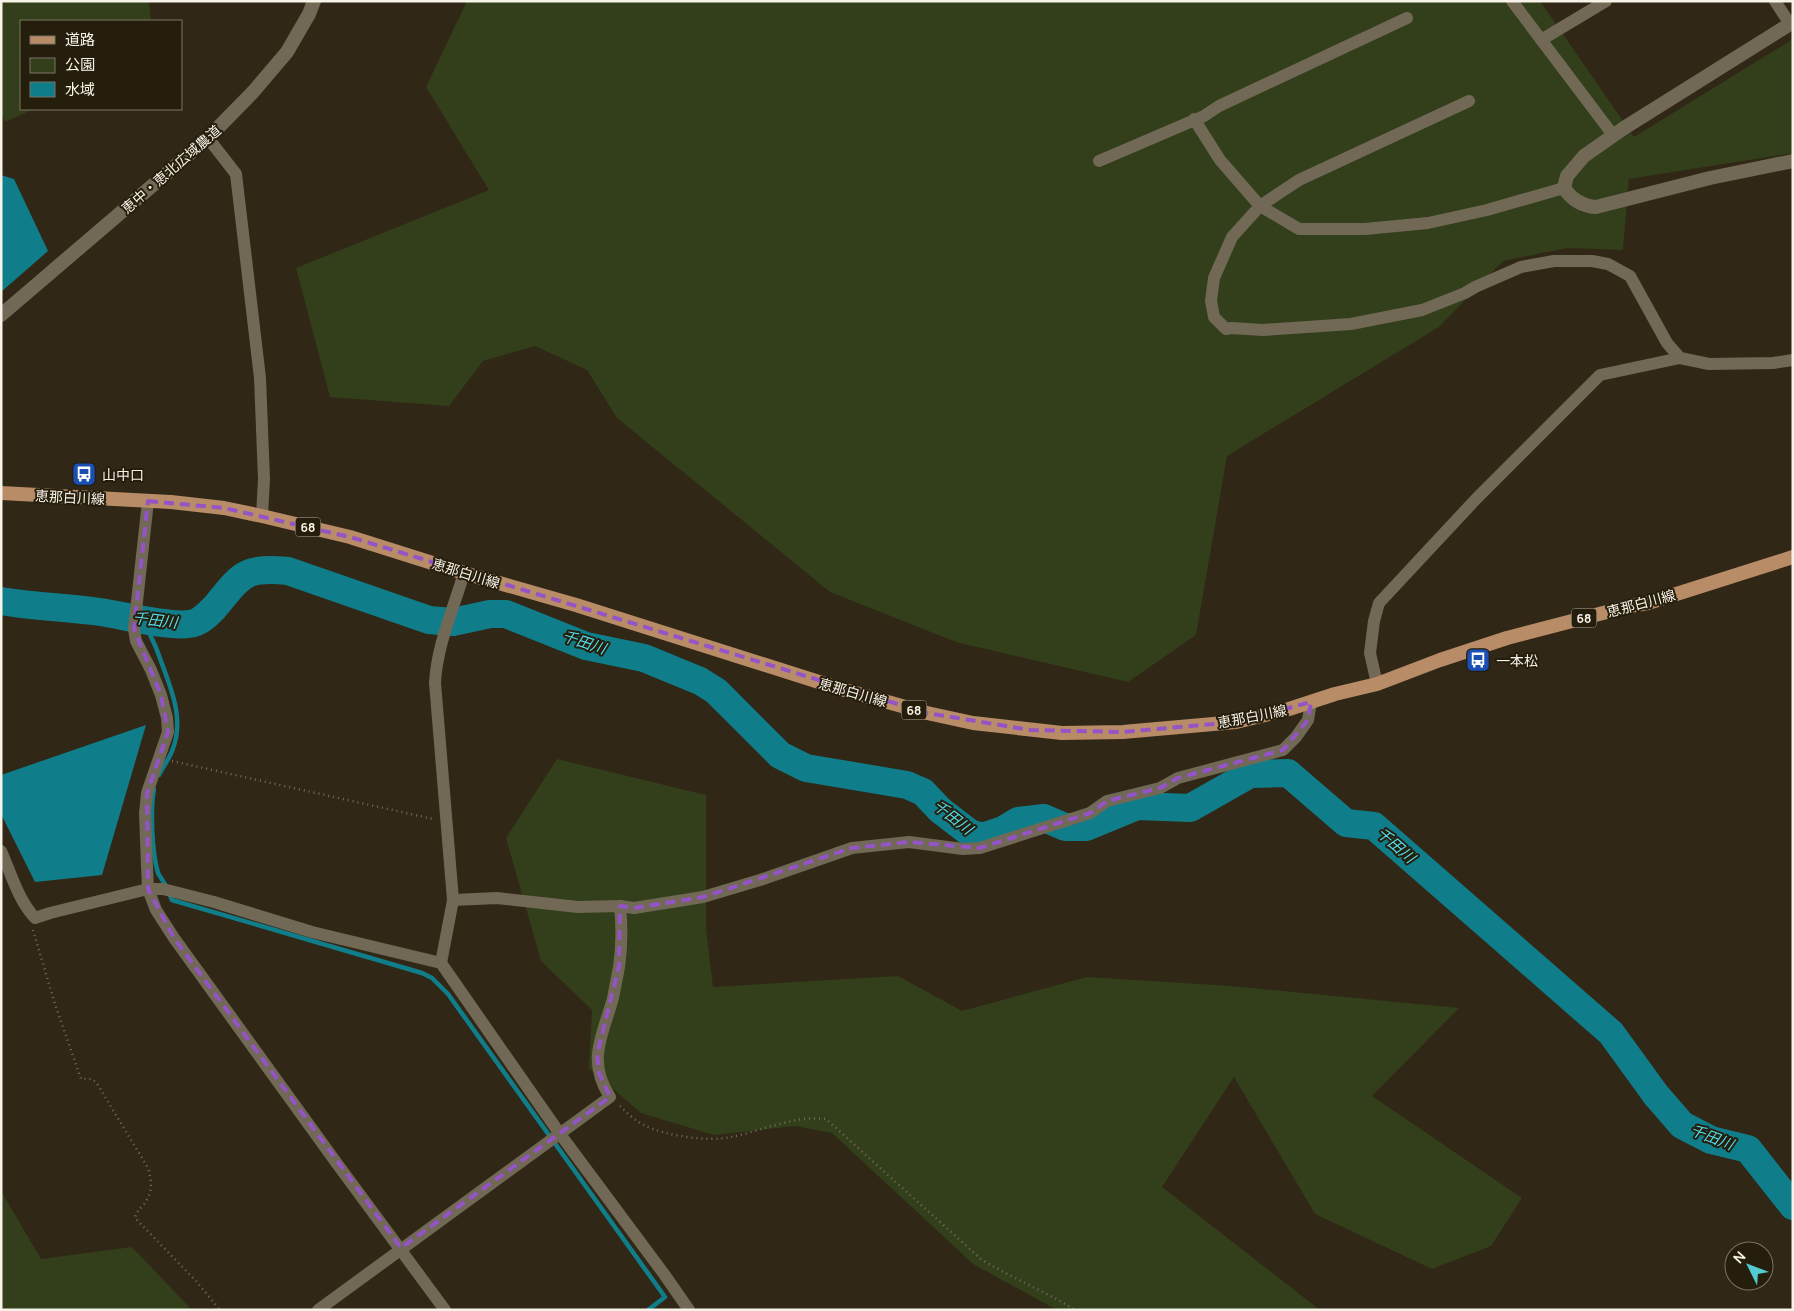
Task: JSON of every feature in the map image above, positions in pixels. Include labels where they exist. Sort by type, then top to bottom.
[{"type":"main road","name":"恵那白川線","points":[[1,493],[148,501],[224,508],[262,516],[350,537],[842,689],[926,713],[973,722],[1062,733],[1123,732],[1236,722],[1377,684],[1440,660],[1507,638],[1648,603],[1793,557]]},
{"type":"street","name":"恵中・恵北広域農道","points":[[1,315],[208,138],[253,92],[287,52],[309,14],[314,1]]},
{"type":"street","points":[[1512,1],[1614,135]]},
{"type":"street","points":[[1541,40],[1606,1]]},
{"type":"street","points":[[1564,188],[1567,176],[1584,156],[1791,23],[1775,1]]},
{"type":"street","points":[[1098,161],[1204,116],[1219,106],[1407,18]]},
{"type":"street","points":[[1469,101],[1299,180],[1260,206],[1232,237],[1214,278],[1211,301],[1214,317],[1226,329],[1263,330],[1360,322],[1422,310],[1465,293],[1521,267],[1554,261],[1592,261],[1608,264],[1630,276],[1667,343],[1680,358]]},
{"type":"street","points":[[1194,119],[1220,160],[1260,206],[1299,229],[1365,230],[1428,223],[1487,210],[1564,188]]},
{"type":"street","points":[[208,138],[236,174],[260,378],[264,479],[262,516]]},
{"type":"street","points":[[1564,188],[1573,199],[1585,206],[1596,207],[1710,178],[1793,161]]},
{"type":"street","points":[[1377,684],[1370,654],[1374,621],[1379,603],[1476,500],[1600,375],[1680,358],[1709,364],[1773,363],[1793,360]]},
{"type":"street","points":[[148,501],[134,628],[136,641],[161,695],[167,718],[168,732],[146,793],[148,890],[156,910],[174,938],[445,1310]]},
{"type":"street","points":[[441,962],[453,900],[434,683],[443,635],[464,573]]},
{"type":"street","points":[[453,900],[496,898],[578,907],[620,906],[634,908],[703,897],[760,880],[852,848],[909,842],[963,849],[980,848],[1090,813],[1107,801],[1160,788],[1178,778],[1283,750],[1296,738],[1308,720],[1311,702]]},
{"type":"street","points":[[1,850],[21,896],[28,910],[35,918],[148,890],[163,889],[214,902],[312,932],[441,962],[560,1134],[689,1310]]},
{"type":"street","points":[[318,1310],[610,1097],[599,1072],[598,1045],[613,998],[619,966],[622,926],[620,906]]},
{"type":"path","points":[[160,754],[173,762],[446,822]]},
{"type":"path","points":[[35,918],[32,924],[33,934],[81,1079],[91,1079],[96,1082],[148,1168],[152,1181],[151,1190],[148,1199],[135,1214],[134,1218],[196,1281],[220,1310]]},
{"type":"path","points":[[610,1097],[631,1117],[647,1127],[707,1140],[732,1137],[774,1126],[817,1118],[826,1119],[981,1259],[1002,1273],[1059,1300],[1075,1310]]},
{"type":"highlighted area","points":[[148,501],[224,508],[350,537],[927,713],[1030,730],[1123,732],[1236,722],[1311,702],[1308,720],[1283,750],[1178,778],[1160,788],[1107,801],[1090,813],[980,848],[909,842],[852,848],[703,897],[634,908],[620,906],[619,966],[597,1055],[599,1073],[610,1097],[401,1248],[174,938],[148,889],[147,793],[168,732],[161,695],[134,629]]},
{"type":"green space","points":[[1,1],[149,1],[151,20],[20,20],[20,110],[32,110],[5,122],[1,114]]},
{"type":"green space","points":[[467,1],[1540,1],[1634,137],[1793,39],[1793,153],[1629,179],[1623,250],[1567,248],[1503,261],[1439,327],[1227,456],[1196,635],[1128,682],[956,642],[830,592],[617,418],[587,370],[535,346],[483,361],[449,406],[330,397],[296,268],[489,190],[426,87]]},
{"type":"green space","points":[[557,759],[706,795],[706,928],[713,987],[898,976],[962,1011],[1087,977],[1231,986],[1459,1008],[1372,1096],[1522,1198],[1491,1246],[1432,1269],[1315,1214],[1234,1077],[1162,1187],[1320,1310],[1057,1310],[973,1264],[832,1133],[795,1126],[714,1135],[641,1113],[589,1068],[592,1010],[541,961],[506,838]]},
{"type":"green space","points":[[1,1191],[41,1259],[132,1247],[192,1310],[1,1310]]},
{"type":"water","points":[[1,175],[14,179],[48,251],[1,292]]},
{"type":"water","points":[[146,725],[102,875],[35,882],[1,814],[1,775]]},
{"type":"waterway","name":"千田川","points":[[1,601],[88,610],[162,623],[194,623],[206,616],[238,580],[245,575],[262,570],[273,570],[288,571],[429,620],[453,622],[490,614],[506,614],[586,646],[644,658],[700,681],[716,691],[780,755],[806,768],[907,785],[923,792],[940,810],[970,833],[982,837],[1003,830],[1018,821],[1044,818],[1065,827],[1086,827],[1137,806],[1190,808],[1250,774],[1288,773],[1346,823],[1374,826],[1611,1033],[1656,1095],[1682,1125],[1711,1140],[1748,1149],[1793,1206]]},
{"type":"waterway","points":[[146,620],[149,633],[171,689],[177,714],[176,739],[171,754],[159,775]]},
{"type":"waterway","points":[[154,789],[152,819],[154,854],[158,873],[166,886]]},
{"type":"waterway","points":[[169,893],[172,900],[422,973],[432,978],[448,994],[665,1297],[648,1310]]},
{"type":"place","name":"山中口","points":[[84,474]]},
{"type":"place","name":"一本松","points":[[1478,660]]}]
